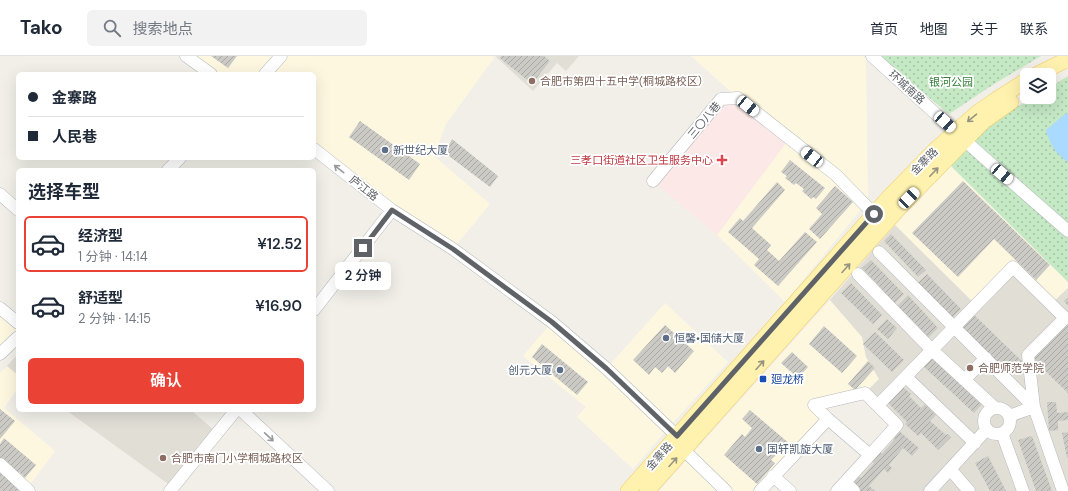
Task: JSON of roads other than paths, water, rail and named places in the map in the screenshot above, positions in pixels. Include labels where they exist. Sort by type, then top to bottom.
[{"type":"main road","points":[[1050,68],[1068,59]]},
{"type":"main road","points":[[1056,75],[1068,69]]},
{"type":"main road","name":"金寨路","points":[[647,491],[900,207],[960,136],[977,113],[1020,84]]},
{"type":"main road","name":"金寨路","points":[[628,491],[874,214],[935,150],[983,122],[1020,97]]},
{"type":"street","points":[[186,56],[208,72]]},
{"type":"street","points":[[260,72],[273,56]]},
{"type":"street","points":[[267,72],[282,56]]},
{"type":"street","name":"环城南路","points":[[872,56],[1068,231]]},
{"type":"street","name":"三〇八巷","points":[[653,181],[722,99],[738,98],[836,175],[874,214]]},
{"type":"street","name":"庐江路","points":[[316,151],[392,210],[453,249],[552,322],[607,369],[677,436]]},
{"type":"street","points":[[170,168],[178,160]]},
{"type":"street","points":[[178,168],[186,160]]},
{"type":"street","points":[[0,194],[16,208]]},
{"type":"street","points":[[316,307],[392,210]]},
{"type":"street","points":[[879,252],[1034,407]]},
{"type":"street","points":[[878,405],[1013,267],[1065,318],[1028,355],[1034,407],[1063,491]]},
{"type":"street","points":[[858,274],[932,350],[995,408]]},
{"type":"street","points":[[0,308],[16,321]]},
{"type":"street","points":[[0,346],[16,331]]},
{"type":"street","points":[[0,354],[16,339]]},
{"type":"street","points":[[964,380],[986,358]]},
{"type":"street","points":[[906,377],[975,443]]},
{"type":"street","points":[[854,491],[841,486],[870,455],[898,425],[865,393],[814,405],[870,455]]},
{"type":"street","points":[[1009,416],[1034,407]]},
{"type":"street","points":[[995,408],[1003,410],[1009,416],[1008,428],[1002,433],[994,434],[987,429],[985,425],[985,417],[987,413],[995,408]]},
{"type":"street","points":[[170,491],[234,412]]},
{"type":"street","points":[[243,412],[328,491]]},
{"type":"street","points":[[760,491],[828,419]]},
{"type":"street","points":[[930,491],[987,429]]},
{"type":"street","points":[[1002,433],[1023,491]]},
{"type":"street","points":[[689,455],[726,491]]},
{"type":"street","points":[[0,464],[29,491]]},
{"type":"street","points":[[950,469],[969,491]]},
{"type":"street","points":[[774,476],[790,491]]},
{"type":"water","points":[[1068,113],[1068,162],[1054,148],[1049,140],[1046,130]]},
{"type":"place","name":"合肥市第四十五中学(桐城路校区）","points":[[532,81]]},
{"type":"place","name":"新世纪大厦","points":[[385,150]]},
{"type":"place","name":"三孝口街道社区卫生服务中心","points":[[722,160]]},
{"type":"place","name":"恒馨•国储大厦","points":[[666,338]]},
{"type":"place","name":"合肥师范学院","points":[[970,368]]},
{"type":"place","name":"创元大厦","points":[[560,370]]},
{"type":"place","name":"廻龙桥","points":[[763,379]]},
{"type":"place","name":"国轩凯旋大厦","points":[[759,449]]},
{"type":"place","name":"合肥市南门小学桐城路校区","points":[[163,458]]},
{"type":"park label","name":"银河公园","points":[[951,82]]}]
